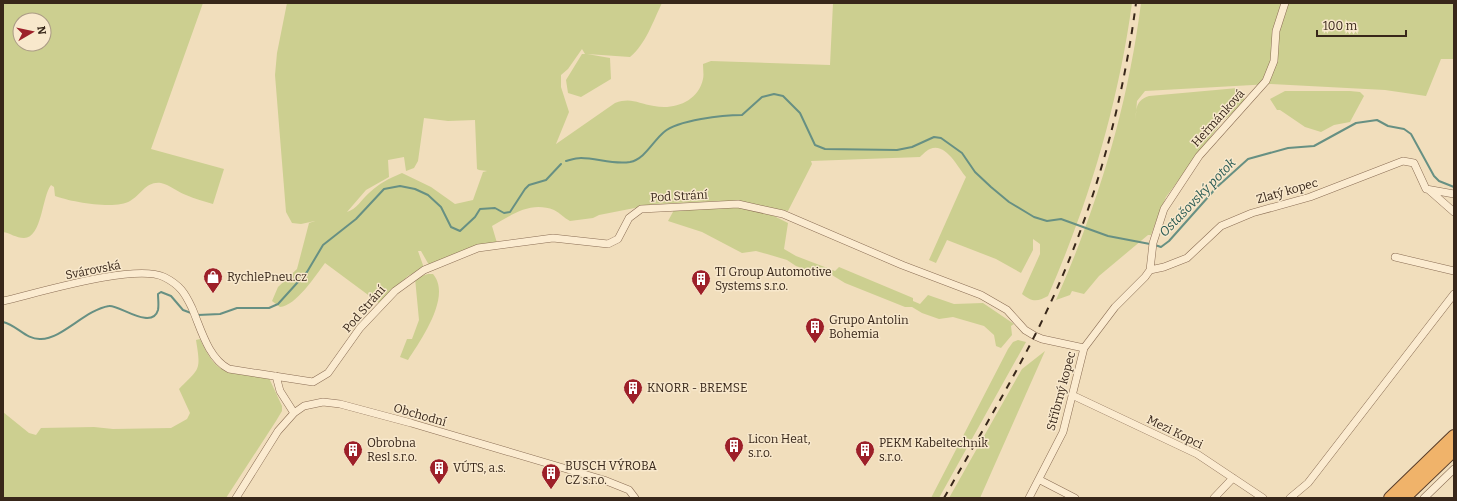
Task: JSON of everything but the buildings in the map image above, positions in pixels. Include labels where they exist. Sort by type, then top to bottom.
[{"type":"highway","points":[[1390,498],[1454,436]]},
{"type":"highway","points":[[1404,498],[1454,450]]},
{"type":"street","name":"Heřmánková","points":[[1150,270],[1153,243],[1164,209],[1199,156],[1264,83],[1270,73],[1277,25],[1285,3]]},
{"type":"street","name":"Zlatý kopec","points":[[1150,270],[1164,267],[1187,258],[1221,226],[1252,213],[1310,197],[1403,161],[1414,163],[1426,188],[1454,212]]},
{"type":"street","points":[[1426,188],[1454,194]]},
{"type":"street","name":"Pod Strání","points":[[276,376],[314,382],[328,373],[360,328],[395,291],[424,270],[478,248],[553,238],[608,244],[618,239],[629,218],[641,209],[738,204],[783,214],[902,265],[982,295],[1007,310],[1025,330],[1035,336],[1084,348]]},
{"type":"street","points":[[1395,257],[1454,271]]},
{"type":"street","name":"Stříbrný kopec","points":[[1029,498],[1040,480],[1063,432],[1084,348],[1115,307],[1145,278],[1150,270]]},
{"type":"street","name":"Svárovská","points":[[3,301],[94,279],[135,274],[154,274],[164,277],[184,291],[213,355],[223,366],[229,369],[276,376]]},
{"type":"street","points":[[1290,498],[1308,483],[1454,294]]},
{"type":"street","points":[[276,376],[280,392],[294,413]]},
{"type":"street","name":"Mezi Kopci","points":[[1072,395],[1197,454],[1263,498]]},
{"type":"street","name":"Obchodní","points":[[236,498],[278,431],[294,413],[304,406],[316,403],[340,404],[604,480],[629,490],[635,498]]},
{"type":"street","points":[[1424,498],[1454,469]]},
{"type":"street","points":[[1214,498],[1233,478]]},
{"type":"street","points":[[1040,480],[1075,498]]},
{"type":"green space","points":[[3,3],[203,3],[151,149],[224,169],[213,204],[183,194],[168,185],[161,183],[151,184],[130,201],[115,205],[82,203],[55,196],[54,187],[51,185],[35,231],[30,236],[21,238],[3,232]]},
{"type":"green space","points":[[287,3],[662,3],[645,39],[636,52],[630,57],[587,54],[610,58],[611,79],[581,97],[568,93],[566,80],[582,54],[585,54],[582,49],[568,69],[561,75],[561,87],[569,112],[556,144],[615,103],[621,101],[631,101],[662,107],[669,107],[684,103],[691,99],[700,87],[703,77],[703,64],[711,61],[830,65],[833,3],[1132,3],[1119,79],[1089,189],[1063,261],[1048,296],[1038,300],[1029,299],[1022,294],[1040,254],[1040,244],[1033,239],[1033,250],[1021,273],[996,259],[947,240],[936,263],[929,260],[966,177],[946,152],[936,148],[925,152],[920,157],[811,161],[812,164],[788,211],[735,202],[719,201],[655,204],[599,215],[593,218],[570,221],[554,210],[537,207],[529,208],[522,210],[492,226],[497,243],[429,265],[421,251],[418,251],[424,268],[408,276],[379,303],[325,263],[299,296],[293,301],[280,307],[272,301],[278,287],[297,269],[309,223],[315,221],[301,224],[292,223],[286,212],[275,75],[277,53]],"holes":[[[424,118],[448,121],[475,120],[477,169],[487,171],[483,172],[473,200],[455,204],[431,187],[402,173],[377,186],[356,207],[347,212],[366,190],[389,177],[388,160],[404,157],[406,171],[414,168],[418,161]]]},
{"type":"green space","points":[[1141,3],[1454,3],[1454,59],[1441,59],[1426,96],[1385,90],[1271,84],[1145,91],[1137,101],[1136,112],[1140,101],[1149,96],[1238,88],[1245,100],[1229,116],[1219,123],[1218,127],[1166,197],[1151,235],[1148,235],[1099,276],[1084,294],[1072,291],[1070,295],[1056,300],[1085,228],[1109,154],[1128,80]]},
{"type":"green space","points":[[1285,91],[1350,91],[1360,92],[1364,96],[1350,122],[1334,125],[1321,132],[1305,127],[1280,110],[1277,110],[1270,99]]},
{"type":"green space","points":[[736,207],[770,214],[788,223],[784,249],[796,256],[835,271],[839,267],[913,298],[913,301],[920,304],[928,295],[954,304],[983,303],[1014,324],[1011,326],[1012,335],[1001,348],[996,346],[994,335],[984,326],[953,317],[939,319],[922,313],[912,307],[905,307],[845,283],[827,272],[810,271],[796,266],[787,260],[756,251],[742,253],[702,232],[668,221],[674,210]]},
{"type":"green space","points":[[433,274],[438,283],[439,294],[437,306],[427,330],[408,360],[400,357],[407,339],[412,339],[419,320],[415,278]]},
{"type":"green space","points":[[200,339],[213,362],[227,372],[269,378],[282,406],[282,411],[276,421],[226,498],[3,498],[3,412],[29,433],[36,435],[41,428],[171,428],[187,419],[190,413],[179,389],[191,377],[197,368],[198,358],[196,340]]},
{"type":"green space","points":[[1018,340],[1026,342],[939,498],[931,498],[1008,349],[1013,342]]},
{"type":"green space","points":[[1045,351],[980,498],[949,498],[1022,369]]},
{"type":"waterway","name":"Ostašovský potok","points":[[566,161],[581,158],[617,163],[630,162],[644,154],[664,132],[679,124],[701,119],[742,115],[762,97],[774,94],[783,96],[800,113],[815,145],[825,149],[897,150],[912,147],[934,137],[941,138],[962,153],[975,172],[991,187],[1009,202],[1034,217],[1047,221],[1061,219],[1108,236],[1150,244]]},
{"type":"waterway","name":"Ostašovský potok","points":[[1155,245],[1161,247],[1169,241],[1217,187],[1248,159],[1288,148],[1314,146],[1356,123],[1377,120],[1388,126],[1404,129],[1411,134],[1434,176],[1439,181],[1454,187]]},
{"type":"waterway","name":"Ostašovský potok","points":[[198,315],[220,314],[237,308],[269,308],[278,304],[307,272],[323,245],[356,219],[384,189],[400,186],[415,189],[428,195],[441,207],[451,227],[460,231],[475,217],[480,209],[495,208],[504,213],[510,212],[529,185],[546,180],[561,164]]},
{"type":"waterway","name":"Ostašovský potok","points":[[3,322],[36,339],[49,338],[65,330],[91,313],[109,306],[113,306],[142,317],[149,318],[155,316],[158,310],[158,294],[161,292],[171,296],[183,310],[191,313]]},
{"type":"railway","points":[[944,498],[1034,337],[1053,298],[1086,216],[1111,132],[1121,90],[1136,3]]},
{"type":"place","name":"RychlePneu.cz","points":[[213,294]]},
{"type":"place","name":"TI Group Automotive Systems s.r.o.","points":[[701,296]]},
{"type":"place","name":"Grupo Antolin Bohemia","points":[[815,344]]},
{"type":"place","name":"KNORR - BREMSE","points":[[633,405]]},
{"type":"place","name":"Licon Heat, s.r.o.","points":[[734,463]]},
{"type":"place","name":"Obrobna Resl s.r.o.","points":[[353,467]]},
{"type":"place","name":"PEKM Kabeltechnik s.r.o.","points":[[865,467]]},
{"type":"place","name":"VÚTS, a.s.","points":[[439,485]]},
{"type":"place","name":"BUSCH VÝROBA CZ s.r.o.","points":[[551,490]]}]
